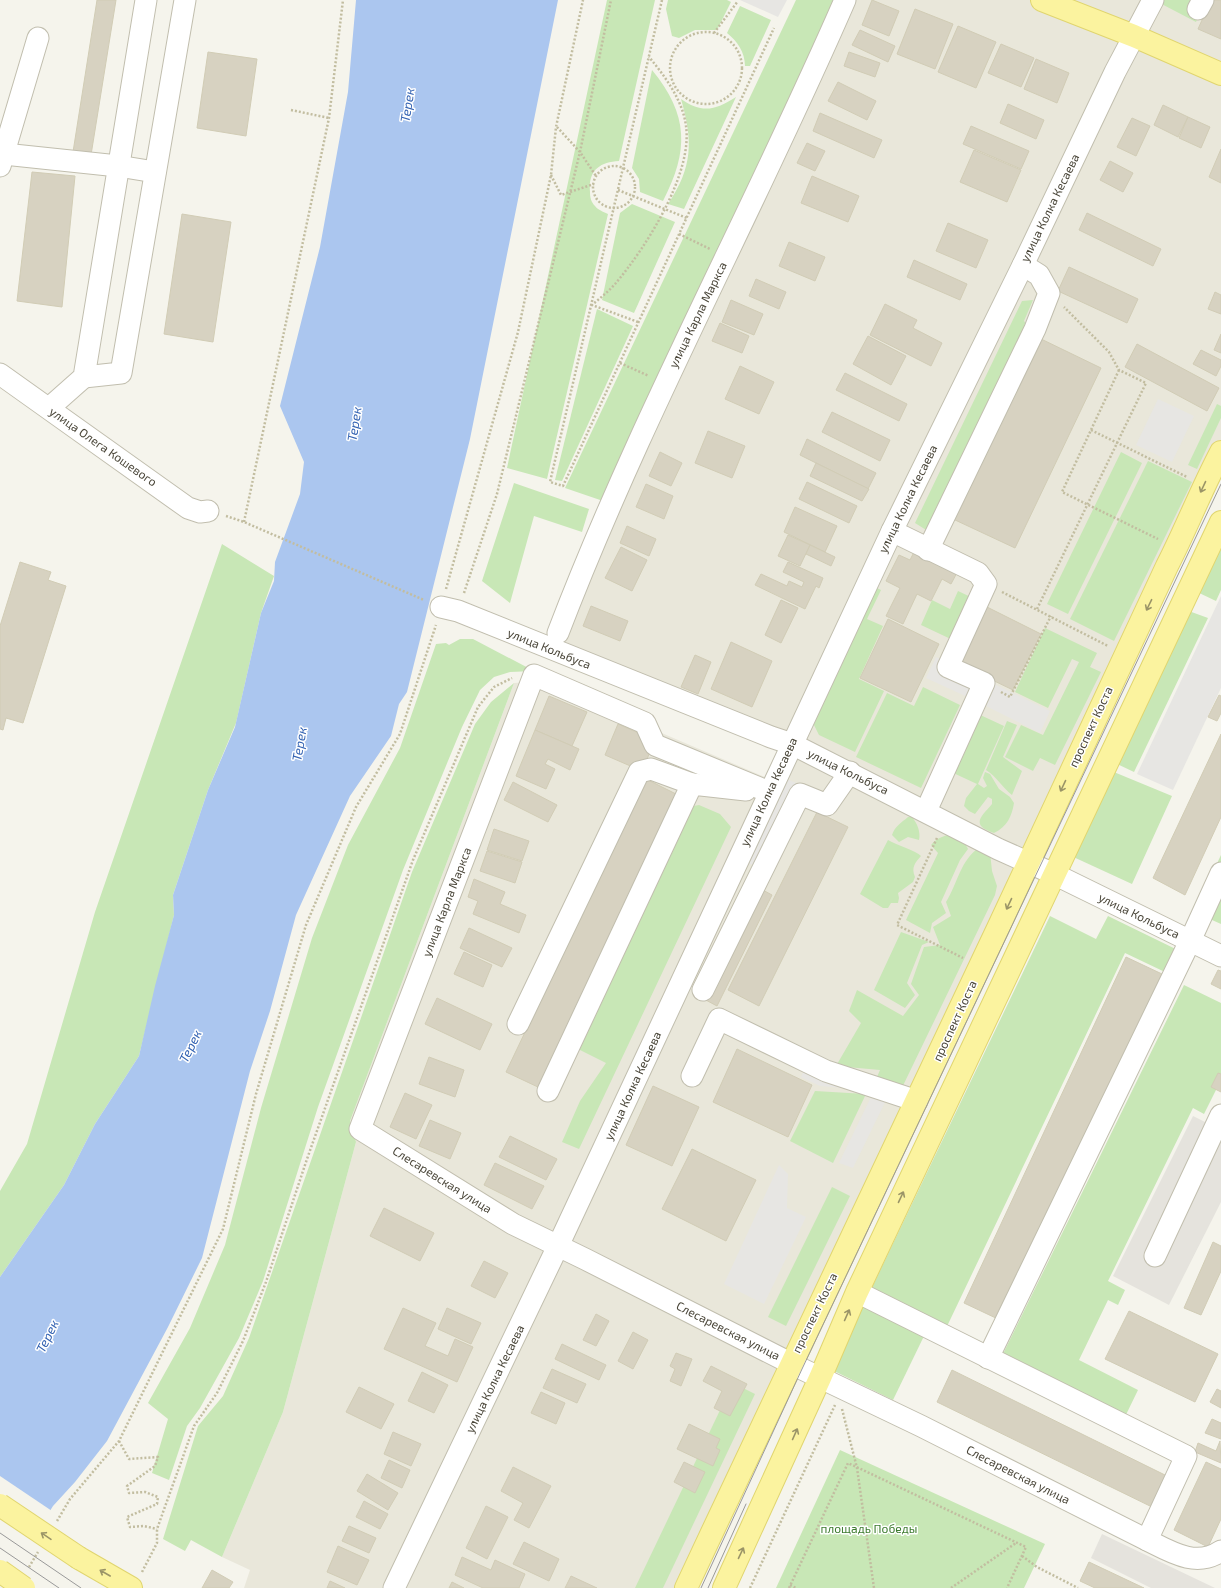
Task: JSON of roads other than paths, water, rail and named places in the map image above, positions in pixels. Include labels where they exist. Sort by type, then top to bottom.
[{"type":"main road","points":[[1042,0],[1134,36],[1221,74]]},
{"type":"main road","name":"проспект Коста","points":[[686,1588],[791,1363],[917,1102],[1027,863],[1176,548],[1203,486],[1221,452]]},
{"type":"main road","points":[[724,1588],[820,1378],[857,1292],[1221,522]]},
{"type":"main road","points":[[0,1505],[79,1558],[136,1580]]},
{"type":"main road","points":[[0,1571],[26,1578]]},
{"type":"street","points":[[84,377],[146,0]]},
{"type":"street","points":[[49,408],[84,377],[121,373],[184,0]]},
{"type":"street","name":"улица Карла Маркса","points":[[558,633],[665,383],[845,0]]},
{"type":"street","name":"улица Колка Кесаева","points":[[394,1588],[558,1246],[768,792],[892,530],[1153,0]]},
{"type":"street","points":[[38,38],[2,160],[118,166],[155,172]]},
{"type":"street","points":[[928,550],[1035,329],[1049,293],[1039,275],[1023,265]]},
{"type":"street","name":"улица Олега Кошевого","points":[[0,374],[188,508],[200,512],[208,511]]},
{"type":"street","points":[[892,530],[928,550],[978,573],[986,584],[948,667],[984,683],[926,811]]},
{"type":"street","name":"улица Кольбуса","points":[[450,609],[792,744],[850,772],[1027,863],[1054,874],[1221,956]]},
{"type":"street","name":"улица Карла Маркса","points":[[360,1129],[534,674],[645,723],[655,745],[768,792]]},
{"type":"street","points":[[518,1024],[639,772],[651,769],[692,784],[768,792]]},
{"type":"street","points":[[703,990],[800,794],[827,805],[850,772]]},
{"type":"street","points":[[548,1091],[692,784]]},
{"type":"street","points":[[988,1358],[1190,942],[1221,873]]},
{"type":"street","points":[[692,1076],[720,1020],[826,1070],[917,1102]]},
{"type":"street","points":[[1156,1256],[1221,1115]]},
{"type":"street","name":"Слесаревская улица","points":[[360,1129],[513,1224],[820,1378],[921,1426],[1147,1540],[1180,1556],[1198,1559],[1218,1554]]},
{"type":"street","points":[[857,1292],[1186,1456],[1147,1540]]},
{"type":"water","name":"Терек","points":[[356,0],[558,0],[470,439],[407,692],[399,704],[391,736],[350,796],[296,915],[270,1011],[250,1071],[202,1258],[168,1327],[107,1441],[75,1482],[53,1506],[2,1588],[0,1588],[0,1277],[64,1185],[95,1124],[139,1056],[155,986],[174,915],[173,895],[208,790],[235,727],[261,613],[274,581],[275,562],[300,494],[304,462],[280,406],[320,247],[348,92]]},
{"type":"tram line","points":[[701,1588],[802,1369],[1221,484]]},
{"type":"tram line","points":[[708,1588],[746,1504]]},
{"type":"tram line","points":[[0,1533],[81,1588]]},
{"type":"tram line","points":[[0,1548],[59,1588]]},
{"type":"park label","name":"площадь Победы","points":[[869,1529]]}]
